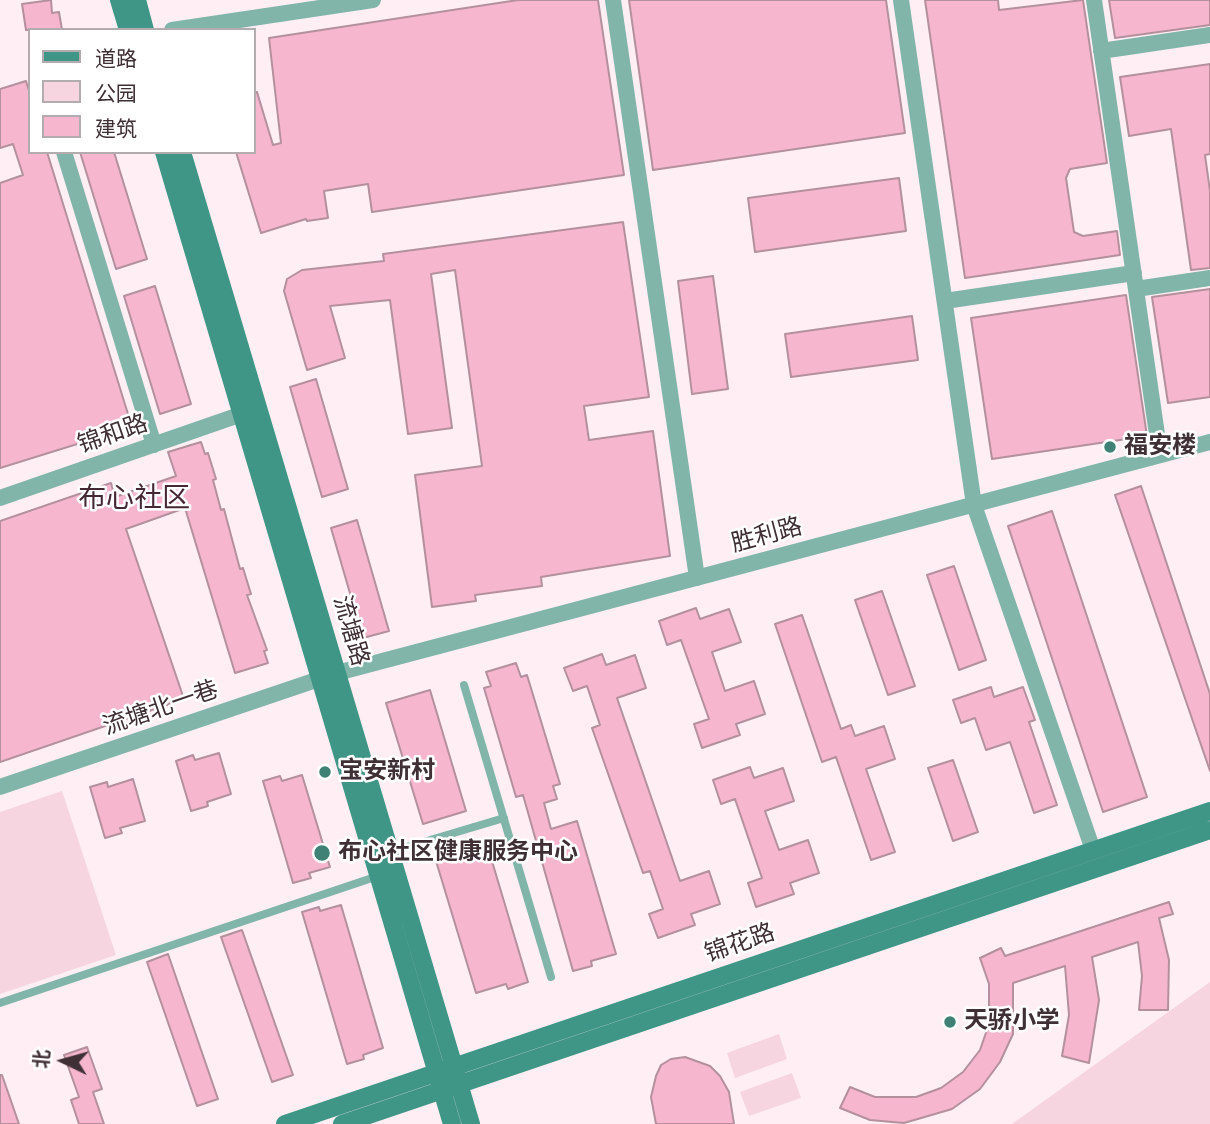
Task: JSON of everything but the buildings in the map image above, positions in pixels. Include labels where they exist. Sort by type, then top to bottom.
[{"type":"street","points":[[119,0],[127,28]]},
{"type":"street","points":[[137,0],[144,28]]},
{"type":"street","points":[[185,28],[373,0]]},
{"type":"street","points":[[613,0],[697,578]]},
{"type":"street","points":[[901,0],[974,505],[1093,850]]},
{"type":"street","points":[[1094,0],[1160,456]]},
{"type":"street","points":[[1101,51],[1210,34]]},
{"type":"street","points":[[65,154],[154,445]]},
{"type":"street","name":"流塘路","points":[[165,154],[242,414],[328,676],[390,852],[448,1079],[452,1124]]},
{"type":"street","name":"流塘路","points":[[183,154],[328,676],[379,876],[448,1079],[471,1124]]},
{"type":"street","points":[[945,301],[1135,281],[1210,278]]},
{"type":"street","name":"锦和路","points":[[0,498],[242,414]]},
{"type":"street","name":"胜利路","points":[[328,676],[1210,442]]},
{"type":"street","name":"流塘北一巷","points":[[0,787],[328,676]]},
{"type":"street","name":"锦花路","points":[[342,1124],[448,1079],[1210,811]]},
{"type":"street","name":"锦花路","points":[[285,1124],[448,1079],[1210,830]]},
{"type":"lane","points":[[464,685],[551,977]]},
{"type":"lane","points":[[390,852],[504,818]]},
{"type":"lane","points":[[0,1003],[379,876]]},
{"type":"green space","points":[[62,791],[116,955],[0,994],[0,812]]},
{"type":"green space","points":[[1210,982],[1210,1124],[1012,1124]]},
{"type":"green space","points":[[779,1034],[787,1059],[735,1078],[727,1053]]},
{"type":"green space","points":[[792,1073],[801,1098],[749,1116],[740,1092]]},
{"type":"place","name":"福安楼","points":[[1110,447]]},
{"type":"place","name":"宝安新村","points":[[325,772]]},
{"type":"place","name":"布心社区健康服务中心","points":[[322,853]]},
{"type":"place","name":"天骄小学","points":[[950,1022]]},
{"type":"district","name":"布心社区","points":[[134,500]]}]
